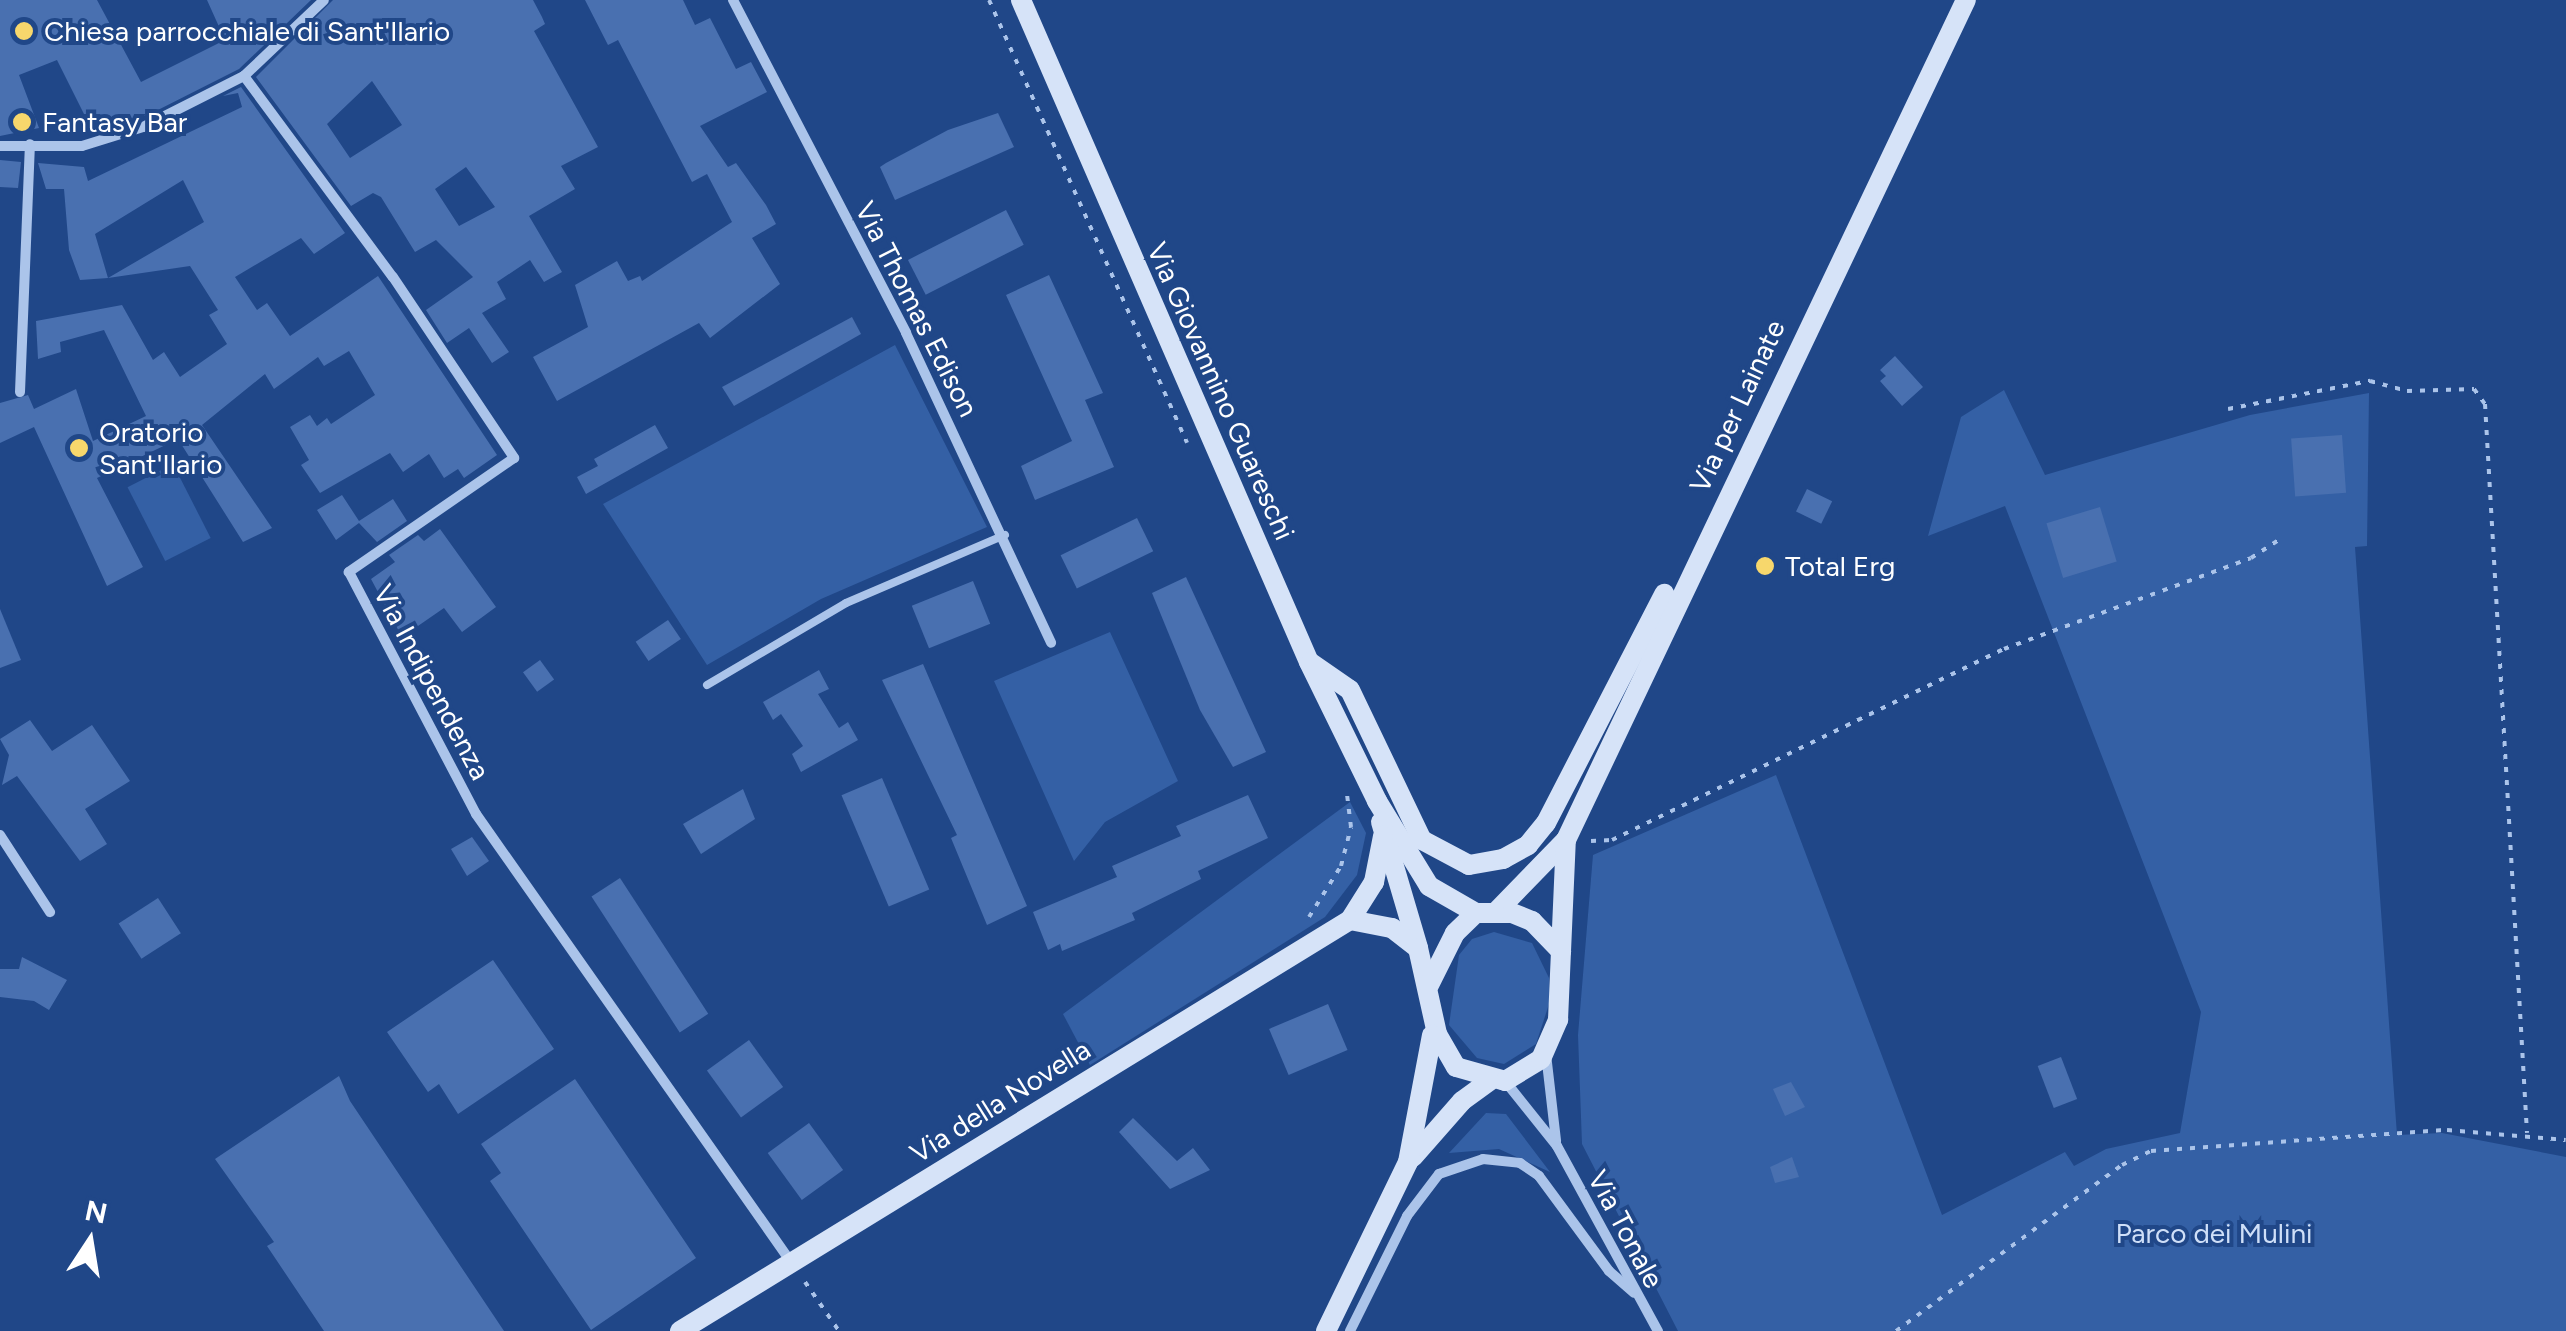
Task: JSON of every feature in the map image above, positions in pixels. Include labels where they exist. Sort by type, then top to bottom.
[{"type":"street","points":[[0,146],[82,146],[143,127],[244,76],[324,0]]},
{"type":"street","name":"Via Thomas Edison","points":[[733,0],[1005,535],[1051,643]]},
{"type":"street","name":"Via Giovannino Guareschi","points":[[1021,0],[1309,662],[1377,800]]},
{"type":"street","name":"Via per Lainate","points":[[1560,951],[1566,840],[1690,568],[1966,0]]},
{"type":"street","name":"Via Indipendenza","points":[[244,76],[393,278],[514,458],[348,572],[476,814],[790,1262]]},
{"type":"street","points":[[20,392],[30,144]]},
{"type":"street","points":[[1309,662],[1350,690],[1422,840],[1470,865],[1503,859],[1528,845],[1546,823],[1664,594],[1690,568]]},
{"type":"street","points":[[1326,1331],[1408,1162],[1432,1056],[1429,985],[1405,889],[1384,836],[1377,800]]},
{"type":"street","points":[[1377,800],[1429,886]]},
{"type":"street","points":[[0,835],[50,912]]},
{"type":"street","points":[[1384,836],[1374,882],[1350,920],[1392,928],[1418,948]]},
{"type":"street","name":"Via per Lainate","points":[[1486,912],[1566,840]]},
{"type":"street","points":[[1363,900],[1429,886],[1486,912],[1532,921],[1560,951],[1558,1020],[1546,1051],[1526,1074],[1497,1081],[1462,1101],[1408,1162]]},
{"type":"street","points":[[1429,985],[1455,933],[1486,912]]},
{"type":"street","name":"Via della Novella","points":[[680,1331],[1350,920]]},
{"type":"street","points":[[1432,1010],[1444,1052],[1456,1067],[1497,1081],[1557,1146]]},
{"type":"street","points":[[1546,1051],[1546,1098],[1557,1146]]},
{"type":"street","name":"Via Tonale","points":[[1557,1146],[1658,1331]]},
{"type":"street","points":[[1350,1331],[1407,1216],[1439,1174],[1483,1159],[1520,1163],[1539,1176],[1608,1271],[1634,1293]]},
{"type":"lane","points":[[707,684],[846,603],[1005,535]]},
{"type":"path","points":[[989,0],[1188,444]]},
{"type":"path","points":[[2228,409],[2370,381],[2407,391],[2474,389],[2484,404],[2528,1133]]},
{"type":"path","points":[[1566,840],[1612,840],[2004,649],[2251,558],[2279,540]]},
{"type":"path","points":[[1304,922],[1341,866],[1351,827],[1346,788]]},
{"type":"path","points":[[1896,1331],[2122,1165],[2151,1150],[2447,1130],[2528,1133],[2566,1140]]},
{"type":"path","points":[[790,1262],[839,1331]]},
{"type":"green space","points":[[895,345],[987,527],[821,599],[707,665],[603,504]]},
{"type":"green space","name":"Parco dei Mulini","points":[[2004,390],[2045,475],[2250,415],[2369,393],[2367,546],[2355,547],[2397,1135],[2442,1133],[2566,1157],[2566,1331],[1678,1331],[1582,1144],[1578,1035],[1593,855],[1776,775],[1942,1215],[2065,1152],[2074,1166],[2106,1149],[2180,1133],[2201,1012],[2005,506],[1928,536],[1961,417]]},
{"type":"green space","points":[[173,464],[211,538],[165,561],[128,487]]},
{"type":"green space","points":[[1110,632],[1178,781],[1105,822],[1074,861],[994,681]]},
{"type":"green space","points":[[1350,802],[1366,833],[1357,875],[1325,917],[1090,1065],[1063,1014]]},
{"type":"green space","points":[[1494,932],[1532,943],[1549,978],[1550,1001],[1536,1044],[1504,1064],[1477,1058],[1449,1025],[1459,955],[1472,939]]},
{"type":"green space","points":[[1486,1113],[1506,1114],[1550,1172],[1499,1149],[1449,1153]]},
{"type":"building","points":[[0,0],[97,0],[141,82],[225,40],[207,0],[311,0],[239,69],[148,115],[91,128],[57,60],[19,75],[39,128],[0,136]]},
{"type":"building","points":[[333,0],[533,0],[545,24],[534,31],[598,147],[561,166],[575,189],[529,216],[562,272],[544,282],[530,260],[497,282],[506,299],[482,313],[509,352],[492,363],[469,328],[447,343],[426,310],[473,277],[436,240],[415,252],[381,197],[373,193],[351,206],[256,77]],"holes":[[[372,81],[402,125],[350,158],[327,124]],[[466,167],[495,207],[459,226],[435,189]]]},
{"type":"building","points":[[585,0],[683,0],[695,25],[710,18],[736,69],[751,62],[767,92],[700,126],[728,167],[736,163],[776,224],[752,238],[780,284],[710,338],[699,323],[557,401],[533,357],[588,327],[575,285],[617,261],[628,281],[640,276],[642,281],[732,222],[707,174],[692,182],[618,40],[608,45]]},
{"type":"building","points":[[241,87],[345,233],[314,254],[301,238],[235,277],[257,310],[267,303],[290,336],[378,276],[497,455],[464,478],[458,469],[444,478],[429,454],[403,472],[390,453],[320,493],[301,465],[309,460],[290,427],[310,415],[317,426],[327,418],[331,424],[375,395],[349,351],[324,366],[318,357],[274,389],[265,374],[202,425],[272,528],[243,542],[178,439],[97,478],[143,567],[107,586],[34,427],[0,443],[0,403],[28,395],[34,409],[76,389],[93,441],[146,416],[104,330],[60,342],[61,352],[38,359],[36,321],[122,305],[153,360],[164,352],[180,377],[227,344],[209,315],[218,310],[190,266],[108,278],[80,280],[69,250],[64,189],[46,189],[38,163],[84,167],[88,181],[242,107],[238,93],[223,96]],"holes":[[[183,180],[204,222],[108,278],[95,234]]]},
{"type":"building","points":[[998,113],[1014,147],[895,200],[880,167],[948,130]]},
{"type":"building","points":[[0,160],[21,162],[18,188],[0,187]]},
{"type":"building","points":[[1006,210],[1024,245],[926,295],[908,260]]},
{"type":"building","points":[[1049,275],[1103,393],[1085,400],[1114,467],[1035,500],[1021,466],[1072,441],[1006,295]]},
{"type":"building","points":[[852,317],[861,334],[734,406],[722,387]]},
{"type":"building","points":[[1895,356],[1923,387],[1902,406],[1880,381],[1886,376],[1880,370]]},
{"type":"building","points":[[655,425],[668,448],[586,494],[577,477],[598,466],[594,459]]},
{"type":"building","points":[[2342,435],[2346,493],[2295,496],[2291,439]]},
{"type":"building","points":[[1807,489],[1832,501],[1821,524],[1796,511]]},
{"type":"building","points":[[342,495],[359,521],[393,499],[407,521],[377,542],[359,523],[336,540],[317,510]]},
{"type":"building","points":[[2100,507],[2117,562],[2063,578],[2046,523]]},
{"type":"building","points":[[1137,518],[1153,551],[1077,589],[1061,555]]},
{"type":"building","points":[[440,529],[496,607],[462,632],[444,608],[402,637],[371,579],[395,562],[389,555],[418,535],[424,541]]},
{"type":"building","points":[[1186,577],[1266,752],[1233,767],[1200,710],[1152,593]]},
{"type":"building","points":[[973,581],[990,624],[929,648],[912,606]]},
{"type":"building","points":[[0,609],[21,660],[0,668]]},
{"type":"building","points":[[668,620],[681,639],[649,661],[636,642]]},
{"type":"building","points":[[540,660],[554,679],[537,692],[523,672]]},
{"type":"building","points":[[923,664],[1027,906],[987,925],[951,838],[957,835],[882,680]]},
{"type":"building","points":[[819,670],[829,689],[818,694],[839,728],[848,722],[858,740],[801,772],[792,754],[803,746],[781,714],[773,720],[763,702]]},
{"type":"building","points":[[30,720],[52,751],[92,725],[130,781],[85,809],[107,844],[80,861],[17,776],[2,785],[9,755],[0,739]]},
{"type":"building","points":[[882,778],[929,889],[889,907],[841,795]]},
{"type":"building","points":[[743,789],[755,819],[701,854],[683,824]]},
{"type":"building","points":[[1248,795],[1268,838],[1198,871],[1201,879],[1132,913],[1135,920],[1062,951],[1060,944],[1048,950],[1033,912],[1117,877],[1112,866],[1181,836],[1176,826]]},
{"type":"building","points":[[472,837],[489,861],[467,876],[451,849]]},
{"type":"building","points":[[620,878],[708,1014],[680,1032],[591,897]]},
{"type":"building","points":[[158,898],[181,933],[141,959],[119,924]]},
{"type":"building","points":[[22,957],[67,980],[49,1010],[34,1001],[0,997],[0,969],[19,969]]},
{"type":"building","points":[[493,960],[554,1049],[458,1114],[439,1084],[428,1092],[387,1032]]},
{"type":"building","points":[[1328,1004],[1348,1050],[1289,1075],[1269,1029]]},
{"type":"building","points":[[749,1040],[783,1087],[741,1117],[707,1071]]},
{"type":"building","points":[[2061,1057],[2077,1099],[2054,1108],[2038,1066]]},
{"type":"building","points":[[339,1076],[350,1101],[504,1331],[324,1331],[267,1246],[274,1242],[215,1159]]},
{"type":"building","points":[[575,1079],[696,1258],[591,1330],[490,1181],[501,1173],[481,1144]]},
{"type":"building","points":[[1791,1082],[1805,1107],[1785,1116],[1773,1089]]},
{"type":"building","points":[[1133,1118],[1177,1161],[1193,1148],[1210,1170],[1170,1189],[1119,1132]]},
{"type":"building","points":[[809,1123],[843,1170],[802,1200],[768,1153]]},
{"type":"building","points":[[1792,1157],[1799,1177],[1775,1183],[1770,1167]]},
{"type":"place","name":"Chiesa parrocchiale di Sant'Ilario","points":[[24,31]]},
{"type":"place","name":"Fantasy Bar","points":[[22,122]]},
{"type":"place","name":"Oratorio Sant'Ilario","points":[[79,448]]},
{"type":"place","name":"Total Erg","points":[[1765,566]]}]
